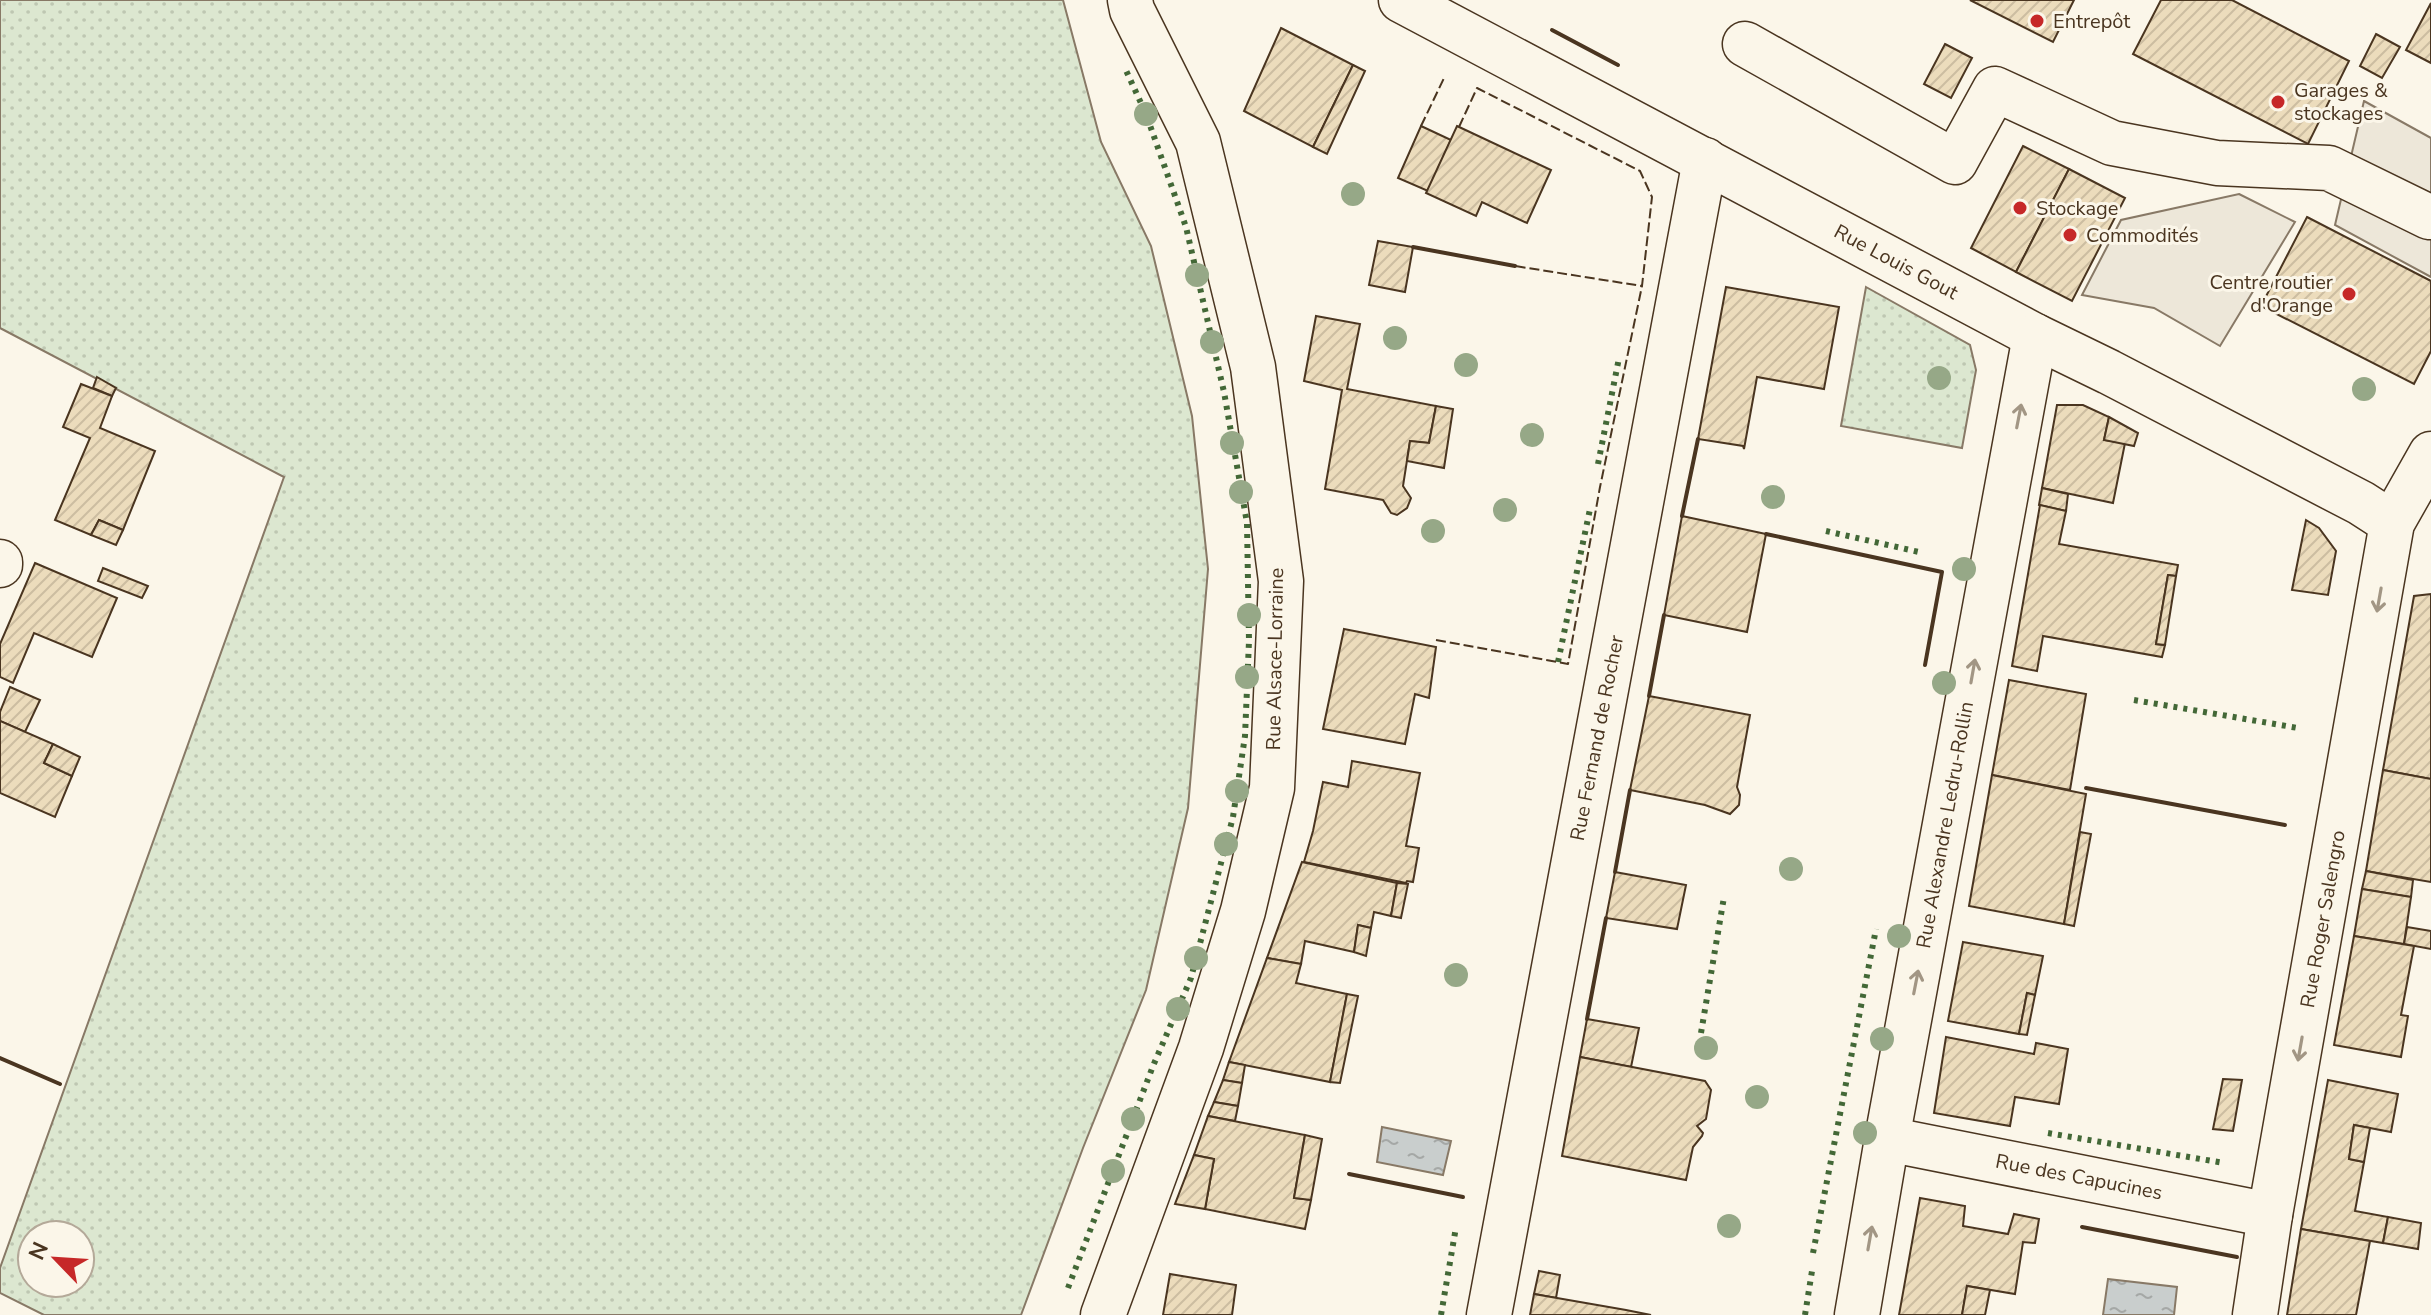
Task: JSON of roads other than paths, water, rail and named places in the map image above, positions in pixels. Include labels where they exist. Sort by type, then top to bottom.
[{"type":"street","name":"Rue Alsace-Lorraine","points":[[1103,1315],[1201,1048],[1243,911],[1272,788],[1281,581],[1253,367],[1198,142],[1132,10],[1130,0]]},
{"type":"street","name":"Rue Louis Gout","points":[[1401,0],[2035,336],[2361,503],[2392,523]]},
{"type":"street","points":[[1745,44],[1955,162],[1995,89],[2112,143],[2217,163],[2329,168],[2429,217]]},
{"type":"street","name":"Rue Fernand de Rocher","points":[[1489,1315],[1705,160]]},
{"type":"street","name":"Rue Alexandre Ledru-Rollin","points":[[1857,1315],[2035,336]]},
{"type":"street","points":[[2392,523],[2429,465]]},
{"type":"street","name":"Rue Roger Salengro","points":[[2255,1315],[2392,523]]},
{"type":"street","name":"Rue des Capucines","points":[[1887,1139],[2270,1215]]},
{"type":"water","points":[[1382,1127],[1451,1141],[1443,1175],[1377,1162]]},
{"type":"water","points":[[2108,1279],[2177,1287],[2174,1315],[2103,1315]]},
{"type":"place","name":"Entrepôt","points":[[2037,21]]},
{"type":"place","name":"Garages & stockages","points":[[2278,102]]},
{"type":"place","name":"Stockage","points":[[2020,208]]},
{"type":"place","name":"Commodités","points":[[2070,235]]},
{"type":"place","name":"Centre routier d'Orange","points":[[2349,294]]}]
